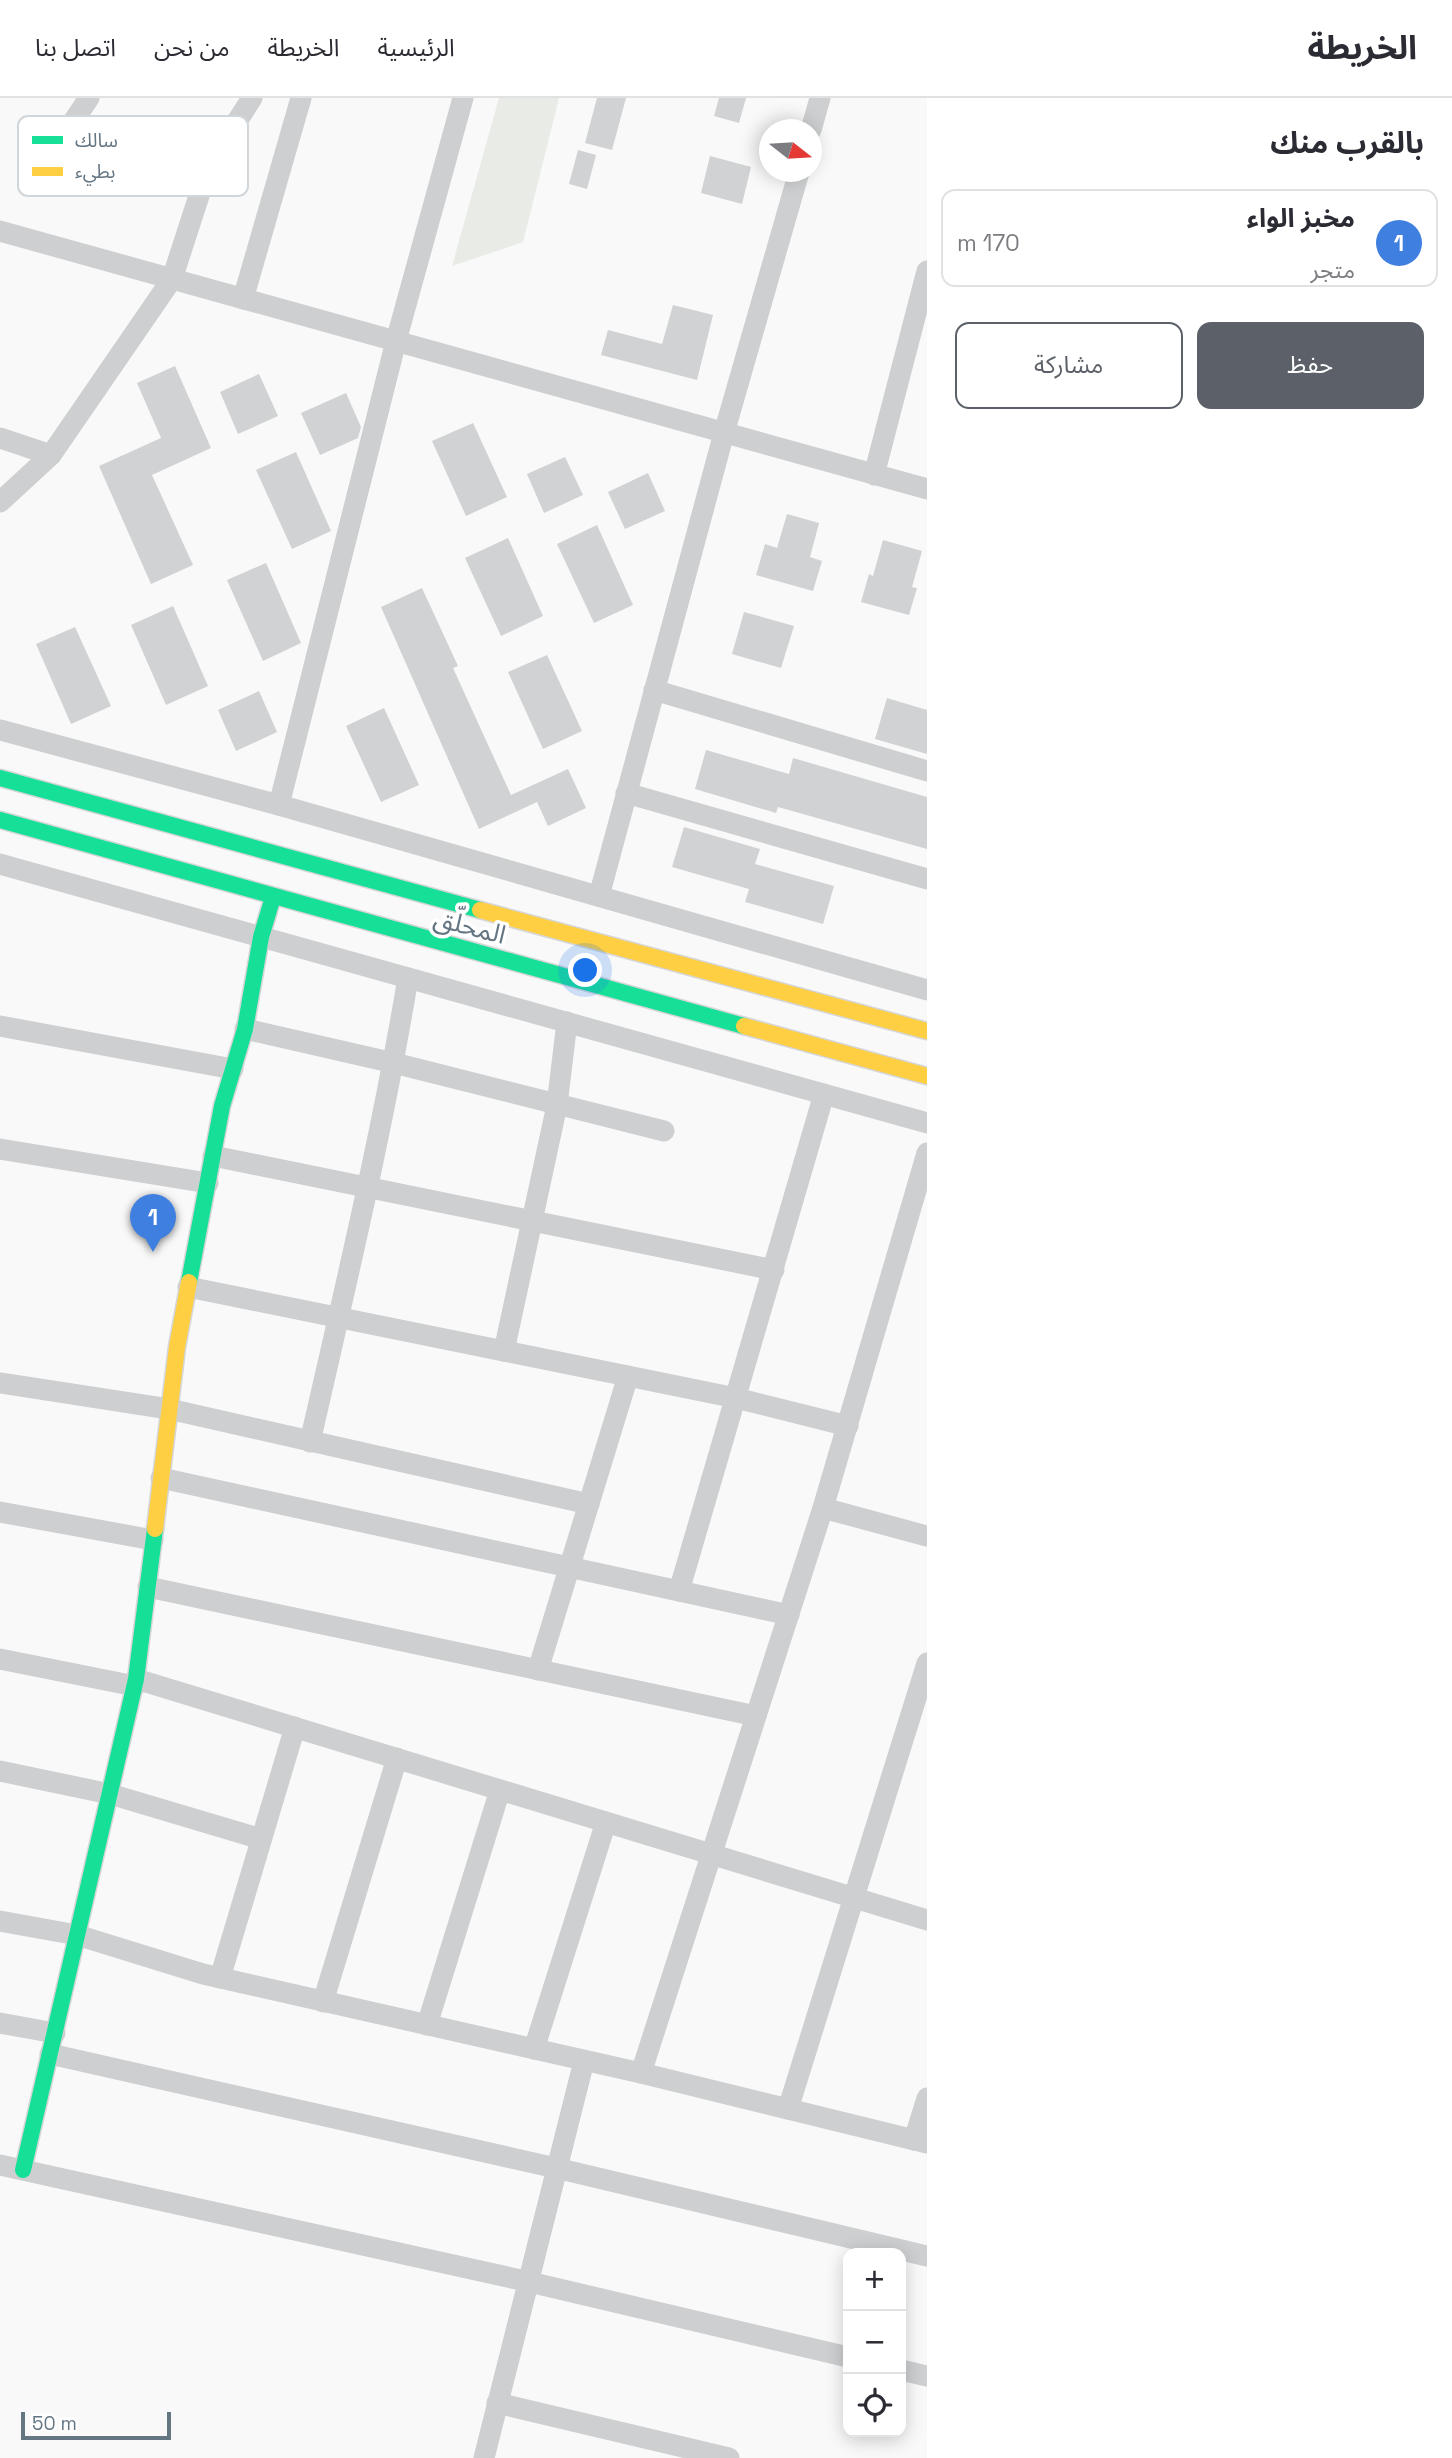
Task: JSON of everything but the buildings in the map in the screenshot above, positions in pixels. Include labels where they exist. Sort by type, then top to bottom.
[{"type":"main road","name":"المحلّق","points":[[0,778],[927,1031]]},
{"type":"main road","name":"المحلّق","points":[[0,820],[927,1076]]},
{"type":"main road","points":[[23,2170],[136,1682],[177,1347],[222,1106],[245,1029],[261,937],[272,897]]},
{"type":"street","points":[[77,116],[89,98]]},
{"type":"street","points":[[240,116],[252,98]]},
{"type":"street","points":[[243,299],[302,98]]},
{"type":"street","points":[[279,805],[396,341],[463,98]]},
{"type":"street","points":[[814,119],[820,98]]},
{"type":"street","points":[[599,896],[724,433],[796,182]]},
{"type":"street","points":[[0,502],[51,455],[172,279],[199,196]]},
{"type":"street","points":[[0,231],[927,489]]},
{"type":"street","points":[[874,475],[927,271]]},
{"type":"street","points":[[0,438],[51,455]]},
{"type":"street","points":[[654,690],[927,771]]},
{"type":"street","points":[[0,730],[279,805],[927,990]]},
{"type":"street","points":[[626,793],[927,879]]},
{"type":"street","points":[[0,864],[927,1123]]},
{"type":"street","points":[[310,1442],[368,1188],[394,1063],[408,978]]},
{"type":"street","points":[[504,1351],[557,1105],[567,1022]]},
{"type":"street","points":[[0,1026],[233,1069]]},
{"type":"street","points":[[245,1029],[394,1063],[664,1131]]},
{"type":"street","points":[[679,1591],[824,1094]]},
{"type":"street","points":[[0,1149],[208,1183]]},
{"type":"street","points":[[641,2073],[823,1508],[927,1153]]},
{"type":"street","points":[[213,1156],[774,1270]]},
{"type":"street","points":[[188,1287],[736,1398],[848,1426]]},
{"type":"street","points":[[538,1670],[628,1376]]},
{"type":"street","points":[[0,1383],[169,1409],[589,1504]]},
{"type":"street","points":[[161,1478],[789,1615]]},
{"type":"street","points":[[823,1508],[927,1536]]},
{"type":"street","points":[[0,1512],[153,1540]]},
{"type":"street","points":[[148,1587],[757,1716]]},
{"type":"street","points":[[0,1659],[136,1682],[295,1727],[927,1920]]},
{"type":"street","points":[[788,2109],[927,1663]]},
{"type":"street","points":[[220,1978],[295,1727]]},
{"type":"street","points":[[323,2002],[397,1758]]},
{"type":"street","points":[[0,1771],[110,1794],[261,1839]]},
{"type":"street","points":[[427,2025],[500,1790]]},
{"type":"street","points":[[534,2049],[606,1822]]},
{"type":"street","points":[[0,1921],[78,1935],[220,1978],[641,2073],[920,2142],[927,2098]]},
{"type":"street","points":[[0,2023],[52,2043],[556,2168],[927,2256]]},
{"type":"street","points":[[484,2458],[584,2060]]},
{"type":"street","points":[[0,2165],[527,2282],[843,2356]]},
{"type":"street","points":[[906,2371],[927,2376]]},
{"type":"street","points":[[497,2403],[729,2458]]},
{"type":"shaded area","points":[[499,98],[559,98],[523,242],[452,266]]},
{"type":"traffic: fast","points":[[0,778],[480,910]]},
{"type":"traffic: fast","points":[[0,820],[744,1026]]},
{"type":"traffic: fast","points":[[189,1282],[222,1106],[245,1029],[261,937],[273,897]]},
{"type":"traffic: fast","points":[[23,2170],[136,1679],[155,1529]]},
{"type":"traffic: slow","points":[[480,910],[927,1031]]},
{"type":"traffic: slow","points":[[744,1026],[927,1076]]},
{"type":"traffic: slow","points":[[155,1529],[177,1347],[189,1282]]},
{"type":"place","name":"مخبز الواء","points":[[153,1252]]}]
